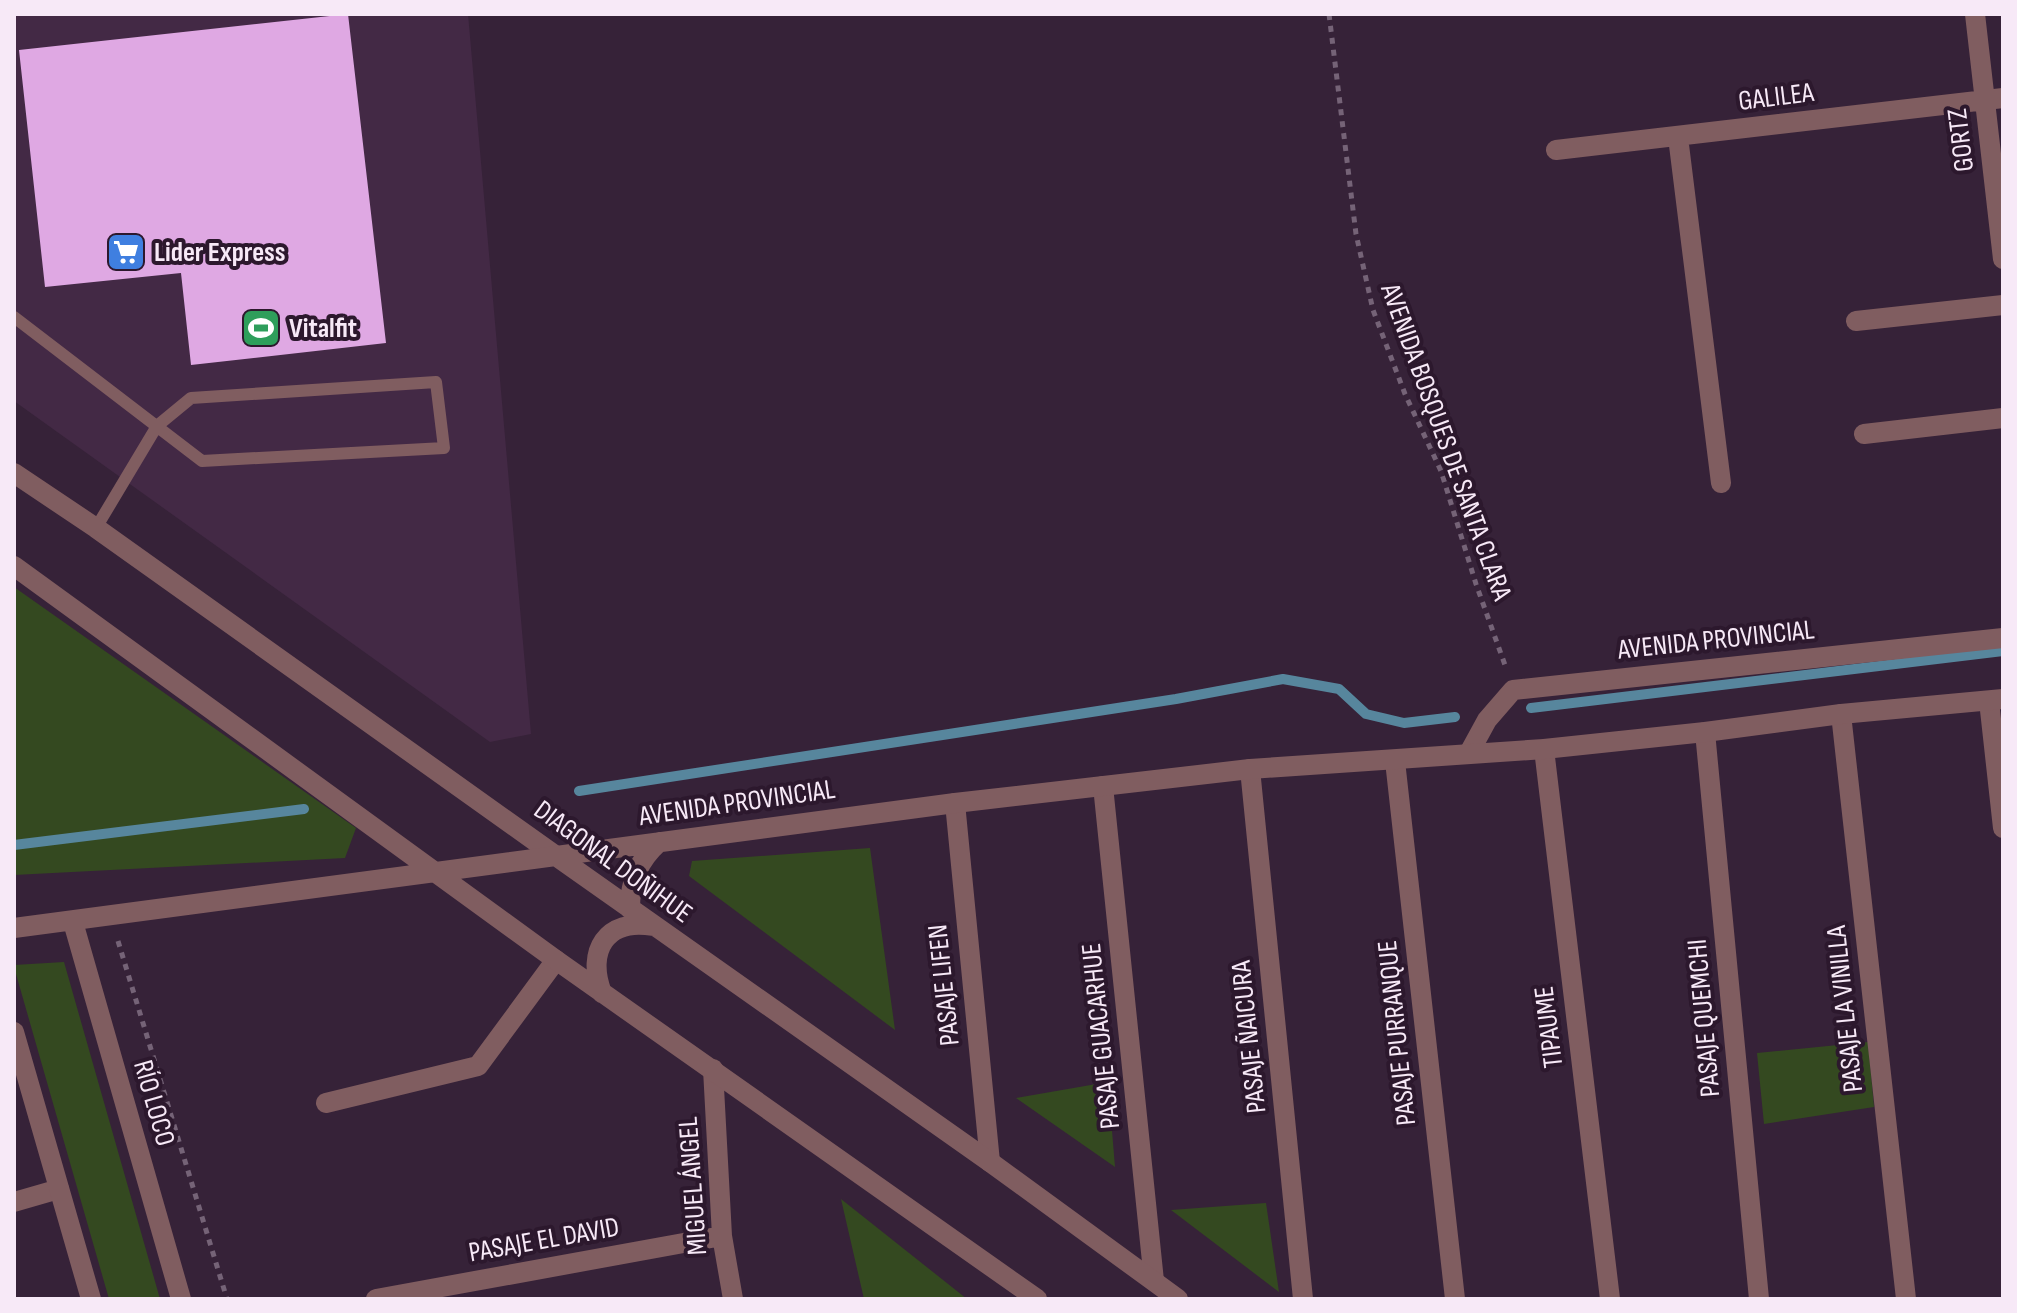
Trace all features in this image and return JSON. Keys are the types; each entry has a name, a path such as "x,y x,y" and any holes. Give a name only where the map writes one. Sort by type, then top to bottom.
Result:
{"street":[{"name":"GORTZ","path":"1975,14 1994,99 2003,259"},
{"name":"GALILEA","path":"1556,150 1994,99"},
{"path":"1678,137 1721,483"},
{"path":"1856,321 2003,305"},
{"path":"1864,434 2003,418"},
{"name":"DIAGONAL DOÑIHUE","path":"14,473 990,1162 1178,1299"},
{"path":"14,566 602,993 1037,1299"},
{"name":"AVENIDA PROVINCIAL","path":"1513,690 2003,638"},
{"path":"1469,753 1487,720 1513,690"},
{"name":"AVENIDA PROVINCIAL","path":"14,928 955,803 1250,769 1544,749 1841,714 1996,700"},
{"path":"1996,700 2003,828"},
{"name":"PASAJE LA VINILLA","path":"1841,714 1906,1299"},
{"name":"PASAJE QUEMCHI","path":"1705,732 1759,1299"},
{"name":"TIPAUME","path":"1544,749 1610,1299"},
{"name":"PASAJE PURRANQUE","path":"1395,761 1455,1299"},
{"name":"PASAJE ÑAICURA","path":"1250,769 1303,1299"},
{"name":"PASAJE GUACARHUE","path":"1103,786 1154,1281"},
{"name":"PASAJE LIFEN","path":"955,803 990,1162"},
{"path":"630,909 632,879 648,852 659,842"},
{"name":"RÍO LOCO","path":"73,922 181,1299"},
{"path":"602,993 595,969 602,943 612,932 625,925 639,923 653,926"},
{"path":"326,1103 478,1066 556,960"},
{"path":"14,1032 91,1299"},
{"name":"MIGUEL ÁNGEL","path":"713,1069 722,1236 733,1299"},
{"path":"14,1202 59,1189"},
{"name":"PASAJE EL DAVID","path":"376,1299 722,1236"}],"lane":[{"path":"14,317 157,426 202,461 444,448 436,382 191,398 157,426 96,528"}],"path":[{"name":"AVENIDA BOSQUES DE SANTA CLARA","path":"1329,14 1356,234 1373,310 1405,394 1441,471 1513,690"},
{"path":"110,917 227,1299"}],"shaded area":[{"path":"14,14 468,14 531,734 490,742 14,401"}],"green space":[{"path":"14,587 356,828 345,858 14,875"},
{"path":"870,848 895,1030 689,876 692,861"},
{"path":"64,962 160,1299 109,1299 14,967"},
{"path":"1868,1042 1874,1107 1764,1124 1757,1053"},
{"path":"1108,1082 1115,1167 1016,1098"},
{"path":"841,1199 967,1299 864,1299"},
{"path":"1266,1203 1279,1292 1171,1210"}],"building":[{"path":"348,14 386,343 191,365 181,273 45,287 19,50"}],"waterway":[{"path":"1531,708 2003,651"},
{"path":"579,791 1176,699 1283,679 1339,689 1366,714 1404,723 1455,717"},
{"path":"14,845 304,809"}],"place":[{"name":"Lider Express","path":"126,252"},
{"name":"Vitalfit","path":"261,328"}]}
